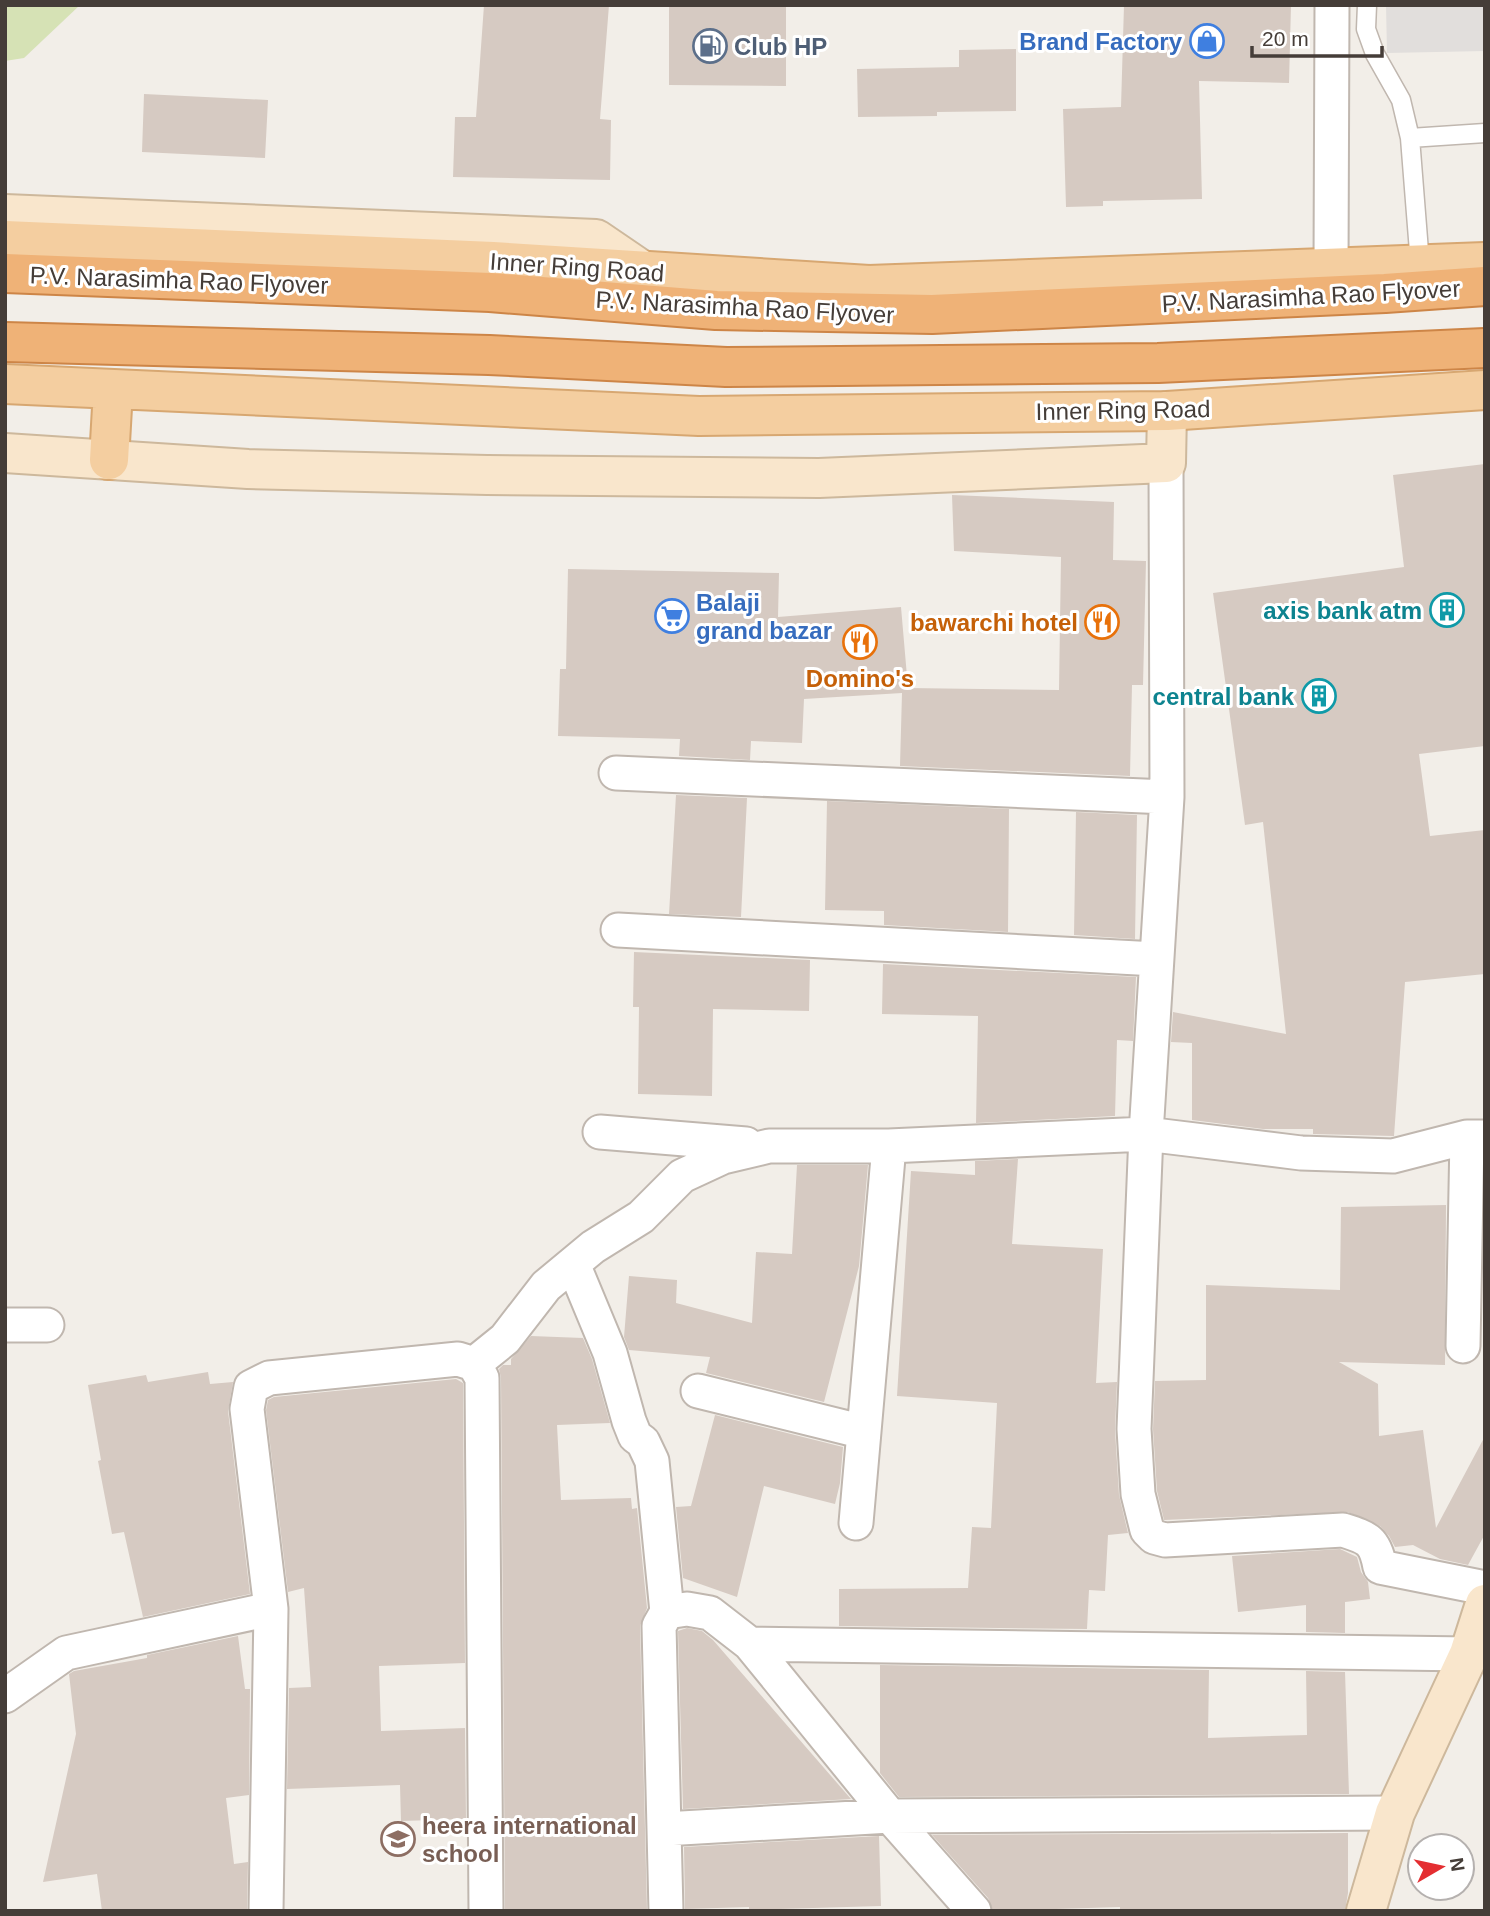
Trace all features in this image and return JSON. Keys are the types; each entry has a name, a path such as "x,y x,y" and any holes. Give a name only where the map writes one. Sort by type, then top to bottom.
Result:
{"highway":[{"name":"P.V. Narasimha Rao Flyover","path":"5,273 490,292 716,310 933,314 1485,286"},
{"path":"5,342 489,355 726,367 1144,363 1398,354 1485,348"}],"main road":[{"name":"Inner Ring Road","path":"5,240 494,261 869,285 1485,262"},
{"name":"Inner Ring Road","path":"5,384 699,416 1167,411 1485,390"},
{"path":"109,460 113,390"}],"street":[{"path":"1331,268 1332,5"},
{"path":"5,214 596,239 643,271"},
{"path":"1167,411 1167,797 1146,1134 1134,1429 1138,1494 1147,1530 1154,1537 1165,1540 1343,1530 1367,1538 1377,1550 1380,1567 1485,1588"},
{"path":"5,453 248,469 473,475 819,478 1166,463"},
{"path":"616,773 1167,797"},
{"path":"618,930 1156,959"},
{"path":"600,1132 769,1146 889,1146 1146,1134 1301,1153 1393,1156 1476,1137 1463,1346"},
{"path":"474,1364 505,1339 546,1286 593,1247 641,1217 682,1176 723,1157 769,1146"},
{"path":"856,1523 889,1146"},
{"path":"573,1264 610,1353 635,1436 643,1442 652,1461 667,1612 659,1626 666,1911"},
{"path":"5,1325 47,1325"},
{"path":"266,1911 271,1609 247,1409 251,1387 269,1378 458,1359 474,1364 482,1378 486,1911"},
{"path":"698,1391 864,1432"},
{"path":"1366,1911 1395,1813 1469,1654 1485,1604"},
{"path":"5,1696 66,1653 271,1609"},
{"path":"667,1612 687,1609 710,1613 750,1644 890,1816 974,1911"},
{"path":"750,1644 1469,1654"},
{"path":"664,1829 890,1816 1395,1813"}],"lane":[{"path":"1367,5 1366,29 1401,100 1410,138 1420,264"},
{"path":"1410,138 1485,133"}],"green space":[{"path":"5,5 80,5 24,58 5,61"}],"shaded area":[{"path":"1386,5 1485,5 1485,51 1387,53"}],"building":[{"path":"484,5 609,5 600,119 611,120 610,180 453,177 455,117 476,117"},
{"path":"669,5 786,5 786,86 669,85"},
{"path":"1124,5 1291,5 1289,83 1199,81 1202,199 1103,201 1103,206 1066,207 1063,109 1121,107"},
{"path":"1016,49 1016,111 858,117 857,69 959,67 959,50"},
{"path":"144,94 268,100 265,158 142,152"},
{"path":"1485,464 1485,746 1419,754 1430,836 1485,830 1485,974 1405,982 1394,1136 1313,1134 1313,1129 1263,1129 1192,1120 1192,1043 1171,1042 1173,1012 1286,1034 1263,822 1245,825 1213,593 1404,567 1393,475"},
{"path":"952,495 1114,502 1113,560 1146,561 1143,685 1132,685 1130,776 900,766 902,693 804,699 802,743 751,741 750,760 679,756 680,739 558,736 560,669 566,669 568,569 779,573 778,617 901,607 908,688 1059,690 1061,557 954,551"},
{"path":"676,795 747,798 741,917 669,914"},
{"path":"827,801 1009,809 1008,932 884,925 884,911 825,910"},
{"path":"1076,812 1137,815 1135,939 1074,935"},
{"path":"634,952 810,960 809,1011 713,1009 712,1096 638,1094 639,1007 633,1007"},
{"path":"883,964 1136,977 1133,1041 1117,1040 1115,1116 976,1123 978,1016 882,1014"},
{"path":"1018,1159 1012,1244 1103,1249 1096,1383 1117,1382 1115,1430 1119,1495 1128,1533 1108,1535 1105,1591 1089,1590 1087,1629 839,1626 839,1589 968,1588 972,1527 991,1528 997,1403 897,1396 911,1171 975,1175 975,1161"},
{"path":"797,1165 868,1165 859,1266 824,1402 706,1373 710,1357 629,1350 624,1337 629,1276 677,1280 676,1303 752,1323 756,1252 792,1254"},
{"path":"1446,1205 1445,1365 1339,1362 1378,1384 1379,1436 1423,1430 1436,1528 1485,1436 1485,1534 1468,1565 1440,1559 1413,1545 1395,1547 1380,1526 1348,1512 1164,1520 1157,1491 1153,1429 1155,1381 1206,1380 1206,1285 1340,1290 1341,1207"},
{"path":"531,1336 583,1338 592,1359 610,1423 557,1425 561,1500 631,1498 632,1509 637,1508 647,1608 640,1626 647,1910 505,1911 499,1369 503,1365 511,1365 511,1359"},
{"path":"208,1372 210,1384 233,1382 228,1411 250,1594 143,1617 124,1532 112,1534 98,1461 101,1460 88,1385 146,1375 148,1382"},
{"path":"456,1379 463,1383 465,1663 379,1666 381,1731 465,1728 466,1819 401,1821 400,1785 287,1789 289,1688 311,1687 304,1588 288,1592 266,1410 268,1400 274,1397"},
{"path":"715,1415 843,1447 835,1504 764,1486 737,1597 683,1578 676,1507 691,1506"},
{"path":"1340,1549 1357,1557 1361,1572 1368,1582 1370,1599 1345,1602 1345,1633 1306,1632 1306,1605 1238,1612 1232,1556"},
{"path":"687,1628 702,1631 713,1640 851,1799 683,1809 678,1631"},
{"path":"238,1636 245,1689 250,1689 249,1795 226,1798 234,1864 248,1862 247,1911 102,1911 97,1874 43,1882 76,1734 69,1674"},
{"path":"880,1665 1209,1670 1208,1738 1307,1735 1306,1671 1345,1672 1349,1794 899,1797 880,1773"},
{"path":"1348,1833 1348,1893 1345,1911 1120,1910 1120,1907 993,1911 988,1898 932,1835"},
{"path":"879,1836 881,1906 685,1909 684,1847"}],"place":[{"name":"Brand Factory","path":"1207,41"},
{"name":"Club HP","path":"710,46"},
{"name":"axis bank atm","path":"1447,610"},
{"name":"Balaji grand bazar","path":"672,616"},
{"name":"bawarchi hotel","path":"1102,622"},
{"name":"Domino's","path":"860,642"},
{"name":"central bank","path":"1319,696"},
{"name":"heera international school","path":"398,1839"}]}
